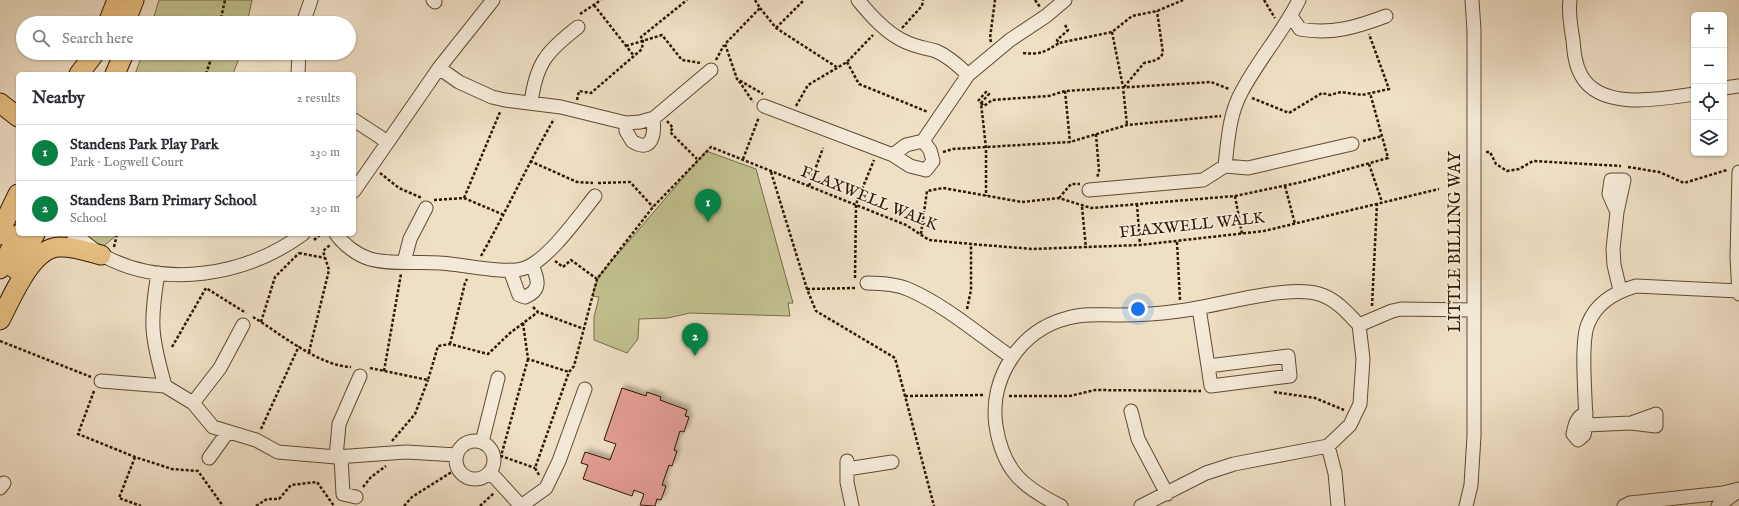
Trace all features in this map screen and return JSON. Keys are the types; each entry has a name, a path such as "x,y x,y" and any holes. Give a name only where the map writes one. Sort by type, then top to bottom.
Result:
{"highway":[{"path":"111,16 117,0"},
{"path":"128,16 134,0"},
{"path":"138,16 144,0"},
{"path":"81,72 90,60"},
{"path":"88,72 93,60"},
{"path":"105,72 109,60"},
{"path":"116,72 122,60"},
{"path":"121,72 124,60"},
{"path":"0,103 16,107"},
{"path":"0,103 16,115"},
{"path":"0,235 16,198"},
{"path":"0,249 16,219"},
{"path":"0,269 18,236"},
{"path":"0,297 34,236"},
{"path":"78,236 102,255"},
{"path":"0,320 27,272 38,256 48,249 60,246 102,255"}],"street":[{"path":"305,16 311,0"},
{"path":"356,188 439,68 493,0"},
{"path":"858,0 882,26 895,36 906,42 942,54 968,75"},
{"path":"893,155 906,145 922,141 968,75 995,52 1065,0"},
{"path":"1225,166 1229,125 1241,94 1291,16 1299,0"},
{"name":"LITTLE BILLING WAY","path":"1466,506 1471,485 1474,436 1472,310 1474,30 1472,0"},
{"path":"1568,2 1576,66 1590,88 1608,96 1632,100 1657,100 1691,94"},
{"path":"1291,16 1300,29 1317,33 1337,31 1366,24 1386,16"},
{"path":"531,103 533,84 540,64 558,43 578,27"},
{"path":"298,72 299,60"},
{"path":"439,68 479,93 505,100 561,107 626,123 640,122 657,116 709,67"},
{"path":"1727,88 1739,86"},
{"path":"763,109 893,155 910,166 926,170 933,161 922,141"},
{"path":"626,123 629,137 632,141 636,144 646,144 653,138 657,116"},
{"path":"356,121 387,143"},
{"path":"1088,185 1203,180 1225,166 1248,168 1352,144"},
{"path":"1631,423 1586,419 1585,345 1587,324 1603,302 1620,290 1636,286 1739,292 1739,189 1736,170"},
{"path":"337,236 347,246 369,258 510,270 524,268 532,265 545,255 595,196"},
{"path":"404,262 410,239 426,208"},
{"path":"1617,212 1613,249 1614,265 1620,290"},
{"path":"75,236 102,255 127,266 158,273 196,274 230,269 306,239"},
{"path":"510,270 519,295 525,297 533,294 537,286 537,276 532,265"},
{"path":"158,273 154,296 153,328 156,352 165,386"},
{"path":"867,283 887,284 909,289 940,307 1010,357"},
{"path":"1060,506 1038,495 1015,475 999,446 995,420 996,395 1010,357 1037,332 1067,318 1084,315 1150,315 1258,297 1302,292 1319,294 1335,301 1359,325 1363,359 1360,404 1356,415 1342,433 1328,446 1234,464 1206,473 1168,494 1141,506"},
{"path":"1199,308 1211,386 1290,376 1288,356 1208,366"},
{"path":"1359,325 1392,311 1401,309 1472,310"},
{"path":"193,403 220,368 243,325"},
{"path":"356,498 343,494 339,457 339,424 360,370"},
{"path":"482,442 498,378"},
{"path":"101,381 165,386 193,403 213,427 256,440 278,452 339,457 406,452 457,455"},
{"path":"490,472 521,506 546,488 559,461 585,389"},
{"path":"1131,411 1138,439 1168,494"},
{"path":"209,458 227,432"},
{"path":"474,441 482,442 490,447 494,455 494,464 490,472 484,477 477,479 469,478 458,468 457,455 461,448 467,443 474,441"},
{"path":"1328,446 1335,473 1338,506"},
{"path":"852,506 847,482 847,465 892,462"},
{"name":"LITTLE BILLING WAY","path":"1471,485 1476,506"},
{"path":"1624,506 1630,503 1685,501 1739,490"},
{"path":"1718,506 1739,490"}],"path":[{"path":"222,16 226,0"},
{"path":"578,27 577,17 601,0"},
{"path":"574,110 579,91 591,94 642,49 643,39 641,37 687,0"},
{"path":"755,0 776,28 838,68"},
{"path":"776,28 804,0"},
{"path":"895,36 922,6 923,0"},
{"path":"995,0 990,38 995,52"},
{"path":"1023,53 1035,55 1044,52 1059,43 1112,32 1132,16 1157,10 1183,0"},
{"path":"1264,0 1281,30"},
{"path":"594,5 634,56"},
{"path":"626,46 643,39 662,35 682,60 709,67 725,44 760,8"},
{"path":"1123,87 1144,62 1155,61 1161,58 1163,53 1157,10"},
{"path":"981,104 984,106 992,100 1050,96 1065,91 1211,82 1289,113 1322,93 1330,95 1341,92 1362,95 1389,89 1366,24"},
{"path":"1059,43 1057,40 1068,30 1065,25"},
{"path":"791,107 797,105 808,85 847,62 882,26"},
{"path":"1112,32 1123,87 1127,125"},
{"path":"725,44 737,79 763,109"},
{"path":"207,72 211,60"},
{"path":"847,62 859,84 940,117"},
{"path":"737,79 768,97 743,159"},
{"path":"1065,91 1070,142"},
{"path":"978,101 986,92 989,94 981,104 986,148 986,196"},
{"path":"464,198 505,100"},
{"path":"450,344 465,282 476,266 504,215 530,161 561,107"},
{"path":"931,155 953,149 1070,142 1127,125 1233,114"},
{"path":"657,116 673,128 670,132 698,159"},
{"path":"1059,198 1071,184 1088,185 1098,177 1099,171 1096,134"},
{"path":"1352,144 1382,136"},
{"name":"FLAXWELL WALK","path":"536,468 569,372 574,366 597,279 653,207 711,146 771,172 856,204 906,226 929,240 1034,249 1140,245 1242,234 1295,224 1439,189"},
{"path":"809,186 823,148"},
{"path":"855,289 856,204 877,150"},
{"path":"1474,152 1490,152 1496,164 1507,171 1519,169 1533,160 1614,165 1659,172 1684,183 1736,170"},
{"path":"530,161 577,182 630,182 653,207"},
{"path":"1369,164 1382,202"},
{"path":"371,167 399,188 429,201 464,198 504,215"},
{"path":"771,172 807,289 816,311 895,358 934,506"},
{"path":"1285,186 1295,224"},
{"path":"921,234 927,191"},
{"path":"1235,196 1242,234"},
{"path":"1372,320 1377,203"},
{"path":"1137,204 1140,245"},
{"path":"1082,207 1086,248"},
{"path":"309,352 329,270 323,251 337,236"},
{"path":"1177,242 1180,311"},
{"path":"965,325 971,290 971,244"},
{"path":"261,322 275,277 304,248"},
{"path":"299,253 325,258"},
{"path":"545,255 563,267 570,260 597,279"},
{"path":"384,371 404,262"},
{"path":"807,289 855,289 867,283"},
{"path":"172,347 206,288 309,352 339,366 360,370 384,371 406,377 428,380"},
{"path":"525,297 538,312 584,329"},
{"path":"381,454 415,414 428,380 438,346 450,344 488,354 523,323 538,312"},
{"path":"523,323 528,359 501,456 536,468 546,488"},
{"path":"0,341 101,381 93,394 78,434 135,457 172,469 198,470 223,506"},
{"path":"256,440 299,346"},
{"path":"528,359 569,372"},
{"path":"905,396 1070,396 1095,390 1209,391"},
{"path":"1272,391 1315,398 1356,415"},
{"path":"356,498 371,477 406,452"},
{"path":"135,457 119,498 141,506"},
{"path":"404,506 412,497 458,468"},
{"path":"256,506 267,499 279,498 291,484 317,482 334,506"},
{"path":"480,506 503,485"}],"shaded area":[{"path":"159,0 252,0 249,16 154,16"},
{"path":"140,60 238,60 234,72 136,72"},
{"path":"706,151 756,169 793,303 788,303 790,316 690,313 668,318 639,319 638,339 627,353 594,340 594,317 599,297 592,296 599,276"},
{"path":"86,236 116,236 99,250"}],"building":[{"path":"622,388 646,396 647,392 661,397 660,400 687,410 685,416 689,417 684,432 680,431 674,450 677,451 672,466 669,465 662,485 666,486 661,500 657,499 655,506 640,505 644,494 634,490 632,496 583,479 588,465 581,463 585,452 610,460 616,444 604,440"}],"place":[{"name":"Standens Park Play Park","path":"708,222"},
{"name":"Standens Barn Primary School","path":"695,356"}]}
